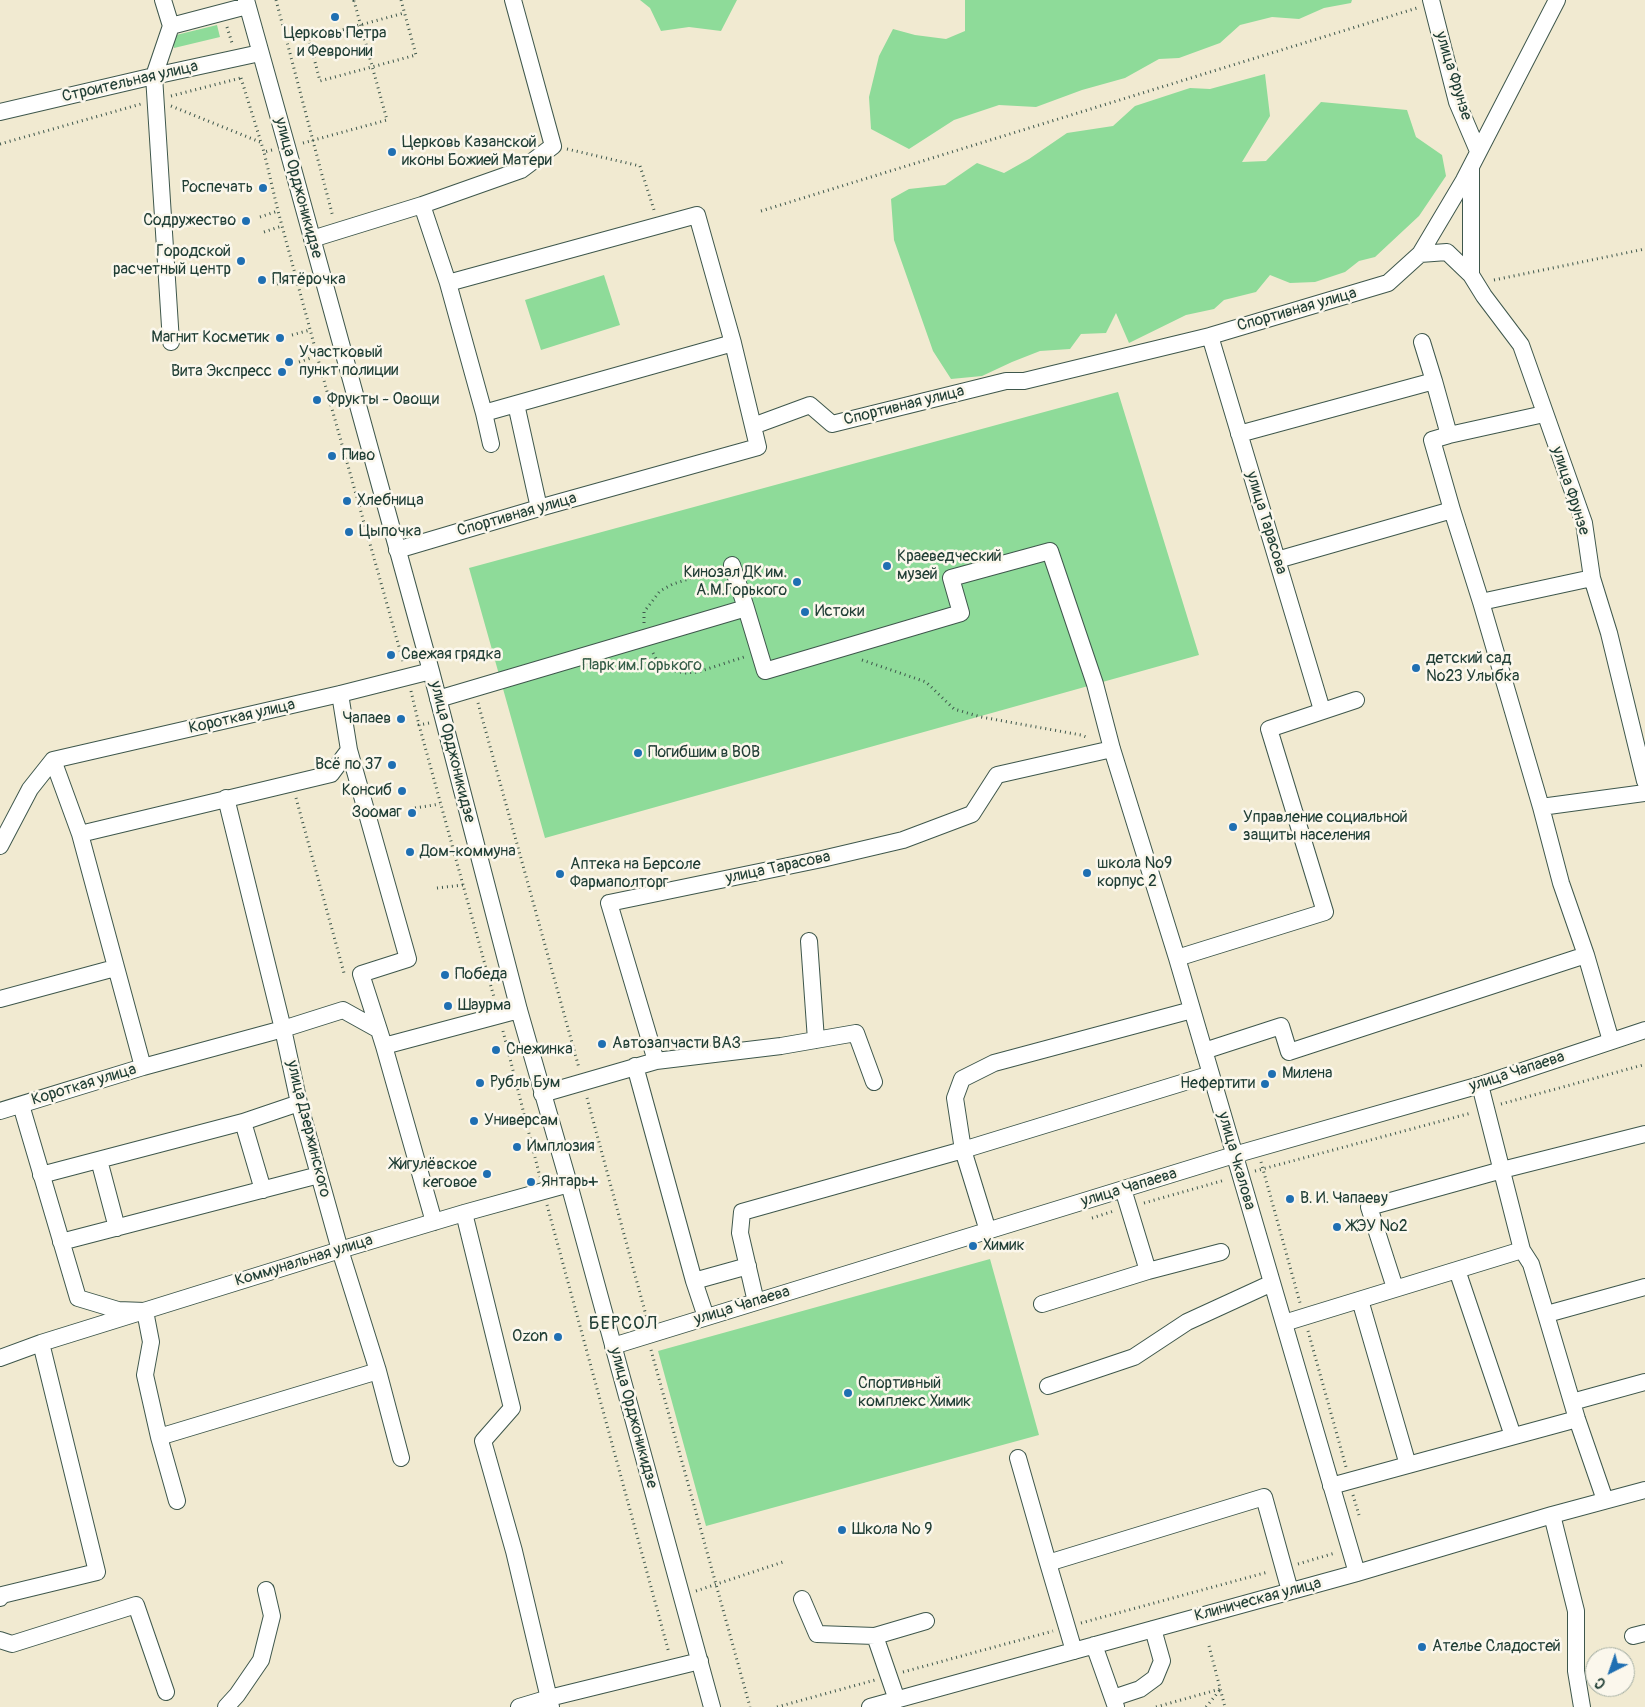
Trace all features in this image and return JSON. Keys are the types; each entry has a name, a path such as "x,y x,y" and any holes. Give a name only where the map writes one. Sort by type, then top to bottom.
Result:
{"street":[{"path":"163,0 171,26 154,76 171,342"},
{"path":"312,239 422,205 521,170 553,146 513,0"},
{"path":"1420,254 1475,158 1557,0"},
{"name":"улица Фрунзе","path":"1431,2 1457,102 1475,158"},
{"path":"171,26 224,12 246,3"},
{"name":"улица Орджоникидзе","path":"246,3 288,147 431,671 519,1010 614,1346 712,1707"},
{"name":"Строительная улица","path":"0,112 260,53"},
{"path":"1474,279 1475,158"},
{"path":"422,205 448,283 491,444"},
{"path":"448,283 697,214 733,343 753,426"},
{"name":"улица Фрунзе","path":"1420,254 1447,252 1474,279 1521,345 1584,523 1592,578 1609,633 1645,781"},
{"name":"Спортивная улица","path":"397,550 758,446 753,426 810,405 832,424 1006,381 1024,381 1210,336 1388,283 1420,254"},
{"name":"улица Тарасова","path":"1210,336 1322,710"},
{"path":"1422,342 1449,435"},
{"path":"484,413 733,343"},
{"path":"1240,434 1434,381"},
{"path":"516,404 539,508"},
{"path":"1544,414 1432,440 1562,883 1612,1042"},
{"path":"1277,560 1452,510"},
{"name":"улица Чкалова","path":"857,644 962,613 951,578 1050,551 1095,684 1112,749 1177,958 1357,1573"},
{"path":"732,565 765,671 857,644"},
{"path":"1481,602 1592,578"},
{"path":"438,699 746,608"},
{"name":"Короткая улица","path":"53,760 340,694 431,671"},
{"path":"340,694 348,750 408,959 362,974 434,1222"},
{"path":"1177,958 1325,912 1269,729 1356,700"},
{"name":"улица Тарасова","path":"656,1061 608,903 822,859 903,840 972,814 997,775 1112,749"},
{"path":"80,834 331,774 348,750"},
{"path":"53,760 80,834 143,1067"},
{"path":"0,846 30,789 53,760"},
{"path":"1541,807 1645,793"},
{"name":"улица Дзержинского","path":"226,798 283,1029 299,1103 340,1250 378,1371 401,1458"},
{"path":"809,940 816,1040"},
{"path":"1204,1051 1281,1026 1289,1052 1586,955"},
{"path":"0,999 115,968"},
{"name":"Короткая улица","path":"0,1111 143,1067 283,1029 343,1010 379,1030"},
{"path":"384,1046 519,1010"},
{"path":"988,1231 963,1150 955,1098 962,1079 994,1063 1192,1010"},
{"name":"улица Чапаева","path":"614,1346 1234,1155 1480,1085 1645,1030"},
{"path":"542,1094 656,1061 781,1046 856,1033 874,1082"},
{"path":"635,1066 694,1281 706,1317"},
{"path":"756,1302 740,1233 742,1212 963,1150 1211,1074"},
{"path":"1480,1085 1522,1250 1531,1264 1577,1419 1605,1500"},
{"path":"42,1175 243,1122 299,1103"},
{"path":"21,1105 78,1298 118,1310 145,1310 151,1342 145,1375 159,1436 178,1501"},
{"path":"243,1122 263,1190"},
{"path":"1395,1288 1369,1207 1502,1170 1645,1134"},
{"path":"99,1160 117,1228"},
{"path":"61,1242 319,1175"},
{"name":"Коммунальная улица","path":"0,1358 41,1343 340,1250 569,1184"},
{"path":"1123,1189 1148,1271"},
{"path":"464,1213 512,1408 483,1441 514,1551 550,1702"},
{"path":"1284,1323 1522,1250"},
{"path":"1042,1304 1148,1271 1221,1252"},
{"path":"694,1281 748,1266"},
{"path":"1457,1270 1514,1436"},
{"path":"1048,1386 1134,1357 1187,1322 1272,1283"},
{"path":"1546,1314 1645,1287"},
{"path":"1360,1300 1408,1466"},
{"path":"0,1598 2,1595 97,1572 41,1343"},
{"path":"159,1436 378,1371"},
{"path":"1572,1402 1645,1382"},
{"path":"1331,1486 1577,1419"},
{"path":"1018,1458 1074,1651"},
{"name":"Клиническая улица","path":"870,1707 1357,1573 1552,1515 1645,1490"},
{"path":"1048,1563 1264,1497 1290,1591"},
{"path":"1552,1515 1576,1611 1576,1671 1582,1707"},
{"path":"226,1707 238,1695 261,1660 272,1616 266,1590"},
{"path":"802,1599 817,1634 876,1636 926,1621"},
{"path":"0,1640 12,1644 136,1605 166,1692"},
{"path":"1094,1645 1115,1702 1140,1689 1155,1678 1162,1661 1153,1629"},
{"path":"876,1636 897,1700"},
{"path":"519,1707 550,1702 700,1662"}],"path":[{"path":"264,152 387,120 354,1 358,0"},
{"path":"401,0 416,55 320,81 309,39 404,13"},
{"path":"761,211 1431,2"},
{"path":"224,12 264,152 317,356 408,677 440,804 499,1015 543,1191 673,1668"},
{"path":"0,144 242,78"},
{"path":"156,100 261,142"},
{"path":"553,146 640,166 659,225"},
{"path":"260,217 278,211"},
{"path":"264,232 282,226"},
{"path":"1474,279 1645,250"},
{"path":"277,284 296,278"},
{"path":"292,335 310,330"},
{"path":"299,362 317,356"},
{"path":"857,644 859,659 926,682 954,709 980,717 1088,738"},
{"path":"469,706 477,701 583,1082 651,1334 650,1346 750,1707"},
{"path":"419,725 443,720"},
{"path":"291,783 346,980"},
{"path":"415,808 440,804"},
{"path":"438,888 463,885"},
{"path":"1091,1218 1240,1175 1643,1065"},
{"path":"656,1604 783,1562"},
{"path":"1210,1646 1225,1707"},
{"path":"1156,1707 1220,1689"},
{"path":"1206,1707 1220,1689"}],"green space":[{"path":"640,0 737,0 721,31 689,27 661,31 650,8"},
{"path":"965,0 1352,0 1351,3 1324,8 1299,19 1272,17 1240,25 1220,43 1179,58 1159,59 1125,78 1082,90 1036,107 999,105 954,120 909,149 871,129 869,97 879,56 893,29 915,35 946,39 965,31"},
{"path":"217,25 220,37 174,48 172,36"},
{"path":"1265,74 1270,116 1242,162 1266,161 1321,102 1407,110 1416,137 1442,155 1446,176 1419,216 1375,257 1359,261 1345,272 1315,282 1290,283 1270,275 1256,292 1224,300 1214,309 1186,315 1129,343 1116,313 1106,333 1081,334 1070,349 1040,351 982,376 951,379 933,351 894,240 891,199 909,189 945,185 977,163 1004,173 1029,159 1067,133 1113,126 1135,106 1190,88 1210,89"},
{"path":"604,275 620,325 541,350 525,300"},
{"name":"Парк им.Горького","path":"1118,392 1199,655 545,838 469,568"},
{"name":"Спортивный комплекс Химик","path":"990,1259 1039,1435 706,1526 658,1351"}],"place":[{"name":"Церковь Петра и Февронии","path":"335,17"},
{"name":"Церковь Казанской иконы Божией Матери","path":"392,152"},
{"name":"Роспечать","path":"263,188"},
{"name":"Содружество","path":"246,221"},
{"name":"Городской расчетный центр","path":"241,261"},
{"name":"Пятёрочка","path":"262,280"},
{"name":"Магнит Косметик","path":"280,338"},
{"name":"Участковый пункт полиции","path":"289,362"},
{"name":"Вита Экспресс","path":"282,372"},
{"name":"Фрукты - Овощи","path":"317,400"},
{"name":"Пиво","path":"332,456"},
{"name":"Хлебница","path":"347,501"},
{"name":"Цыпочка","path":"349,532"},
{"name":"Краеведческий музей","path":"887,566"},
{"name":"Кинозал ДК им. А.М.Горького","path":"797,582"},
{"name":"Истоки","path":"805,612"},
{"name":"Свежая грядка","path":"391,655"},
{"name":"детский сад №23 Улыбка","path":"1416,668"},
{"name":"Чапаев","path":"401,719"},
{"name":"Погибшим в ВОВ","path":"638,753"},
{"name":"Всё по 37","path":"392,765"},
{"name":"Консиб","path":"402,791"},
{"name":"Зоомаг","path":"412,813"},
{"name":"Управление социальной защиты населения","path":"1233,827"},
{"name":"Дом-коммуна","path":"410,852"},
{"name":"школа №9 корпус 2","path":"1087,873"},
{"name":"Аптека на Берсоле Фармаполторг","path":"560,874"},
{"name":"Победа","path":"445,975"},
{"name":"Шаурма","path":"448,1006"},
{"name":"Автозапчасти ВАЗ","path":"602,1044"},
{"name":"Снежинка","path":"496,1050"},
{"name":"Милена","path":"1272,1074"},
{"name":"Рубль Бум","path":"480,1083"},
{"name":"Нефертити","path":"1265,1084"},
{"name":"Универсам","path":"474,1121"},
{"name":"Имплозия","path":"517,1147"},
{"name":"Жигулёвское кеговое","path":"487,1174"},
{"name":"Янтарь+","path":"531,1182"},
{"name":"В. И. Чапаеву","path":"1290,1199"},
{"name":"ЖЭУ №2","path":"1337,1227"},
{"name":"Химик","path":"973,1246"},
{"name":"Ozon","path":"558,1337"},
{"name":"Спортивный комплекс Химик","path":"848,1393"},
{"name":"Школа № 9","path":"842,1530"},
{"name":"Ателье Сладостей","path":"1422,1647"}],"district":[{"name":"БЕРСОЛ","path":"623,1324"}]}
